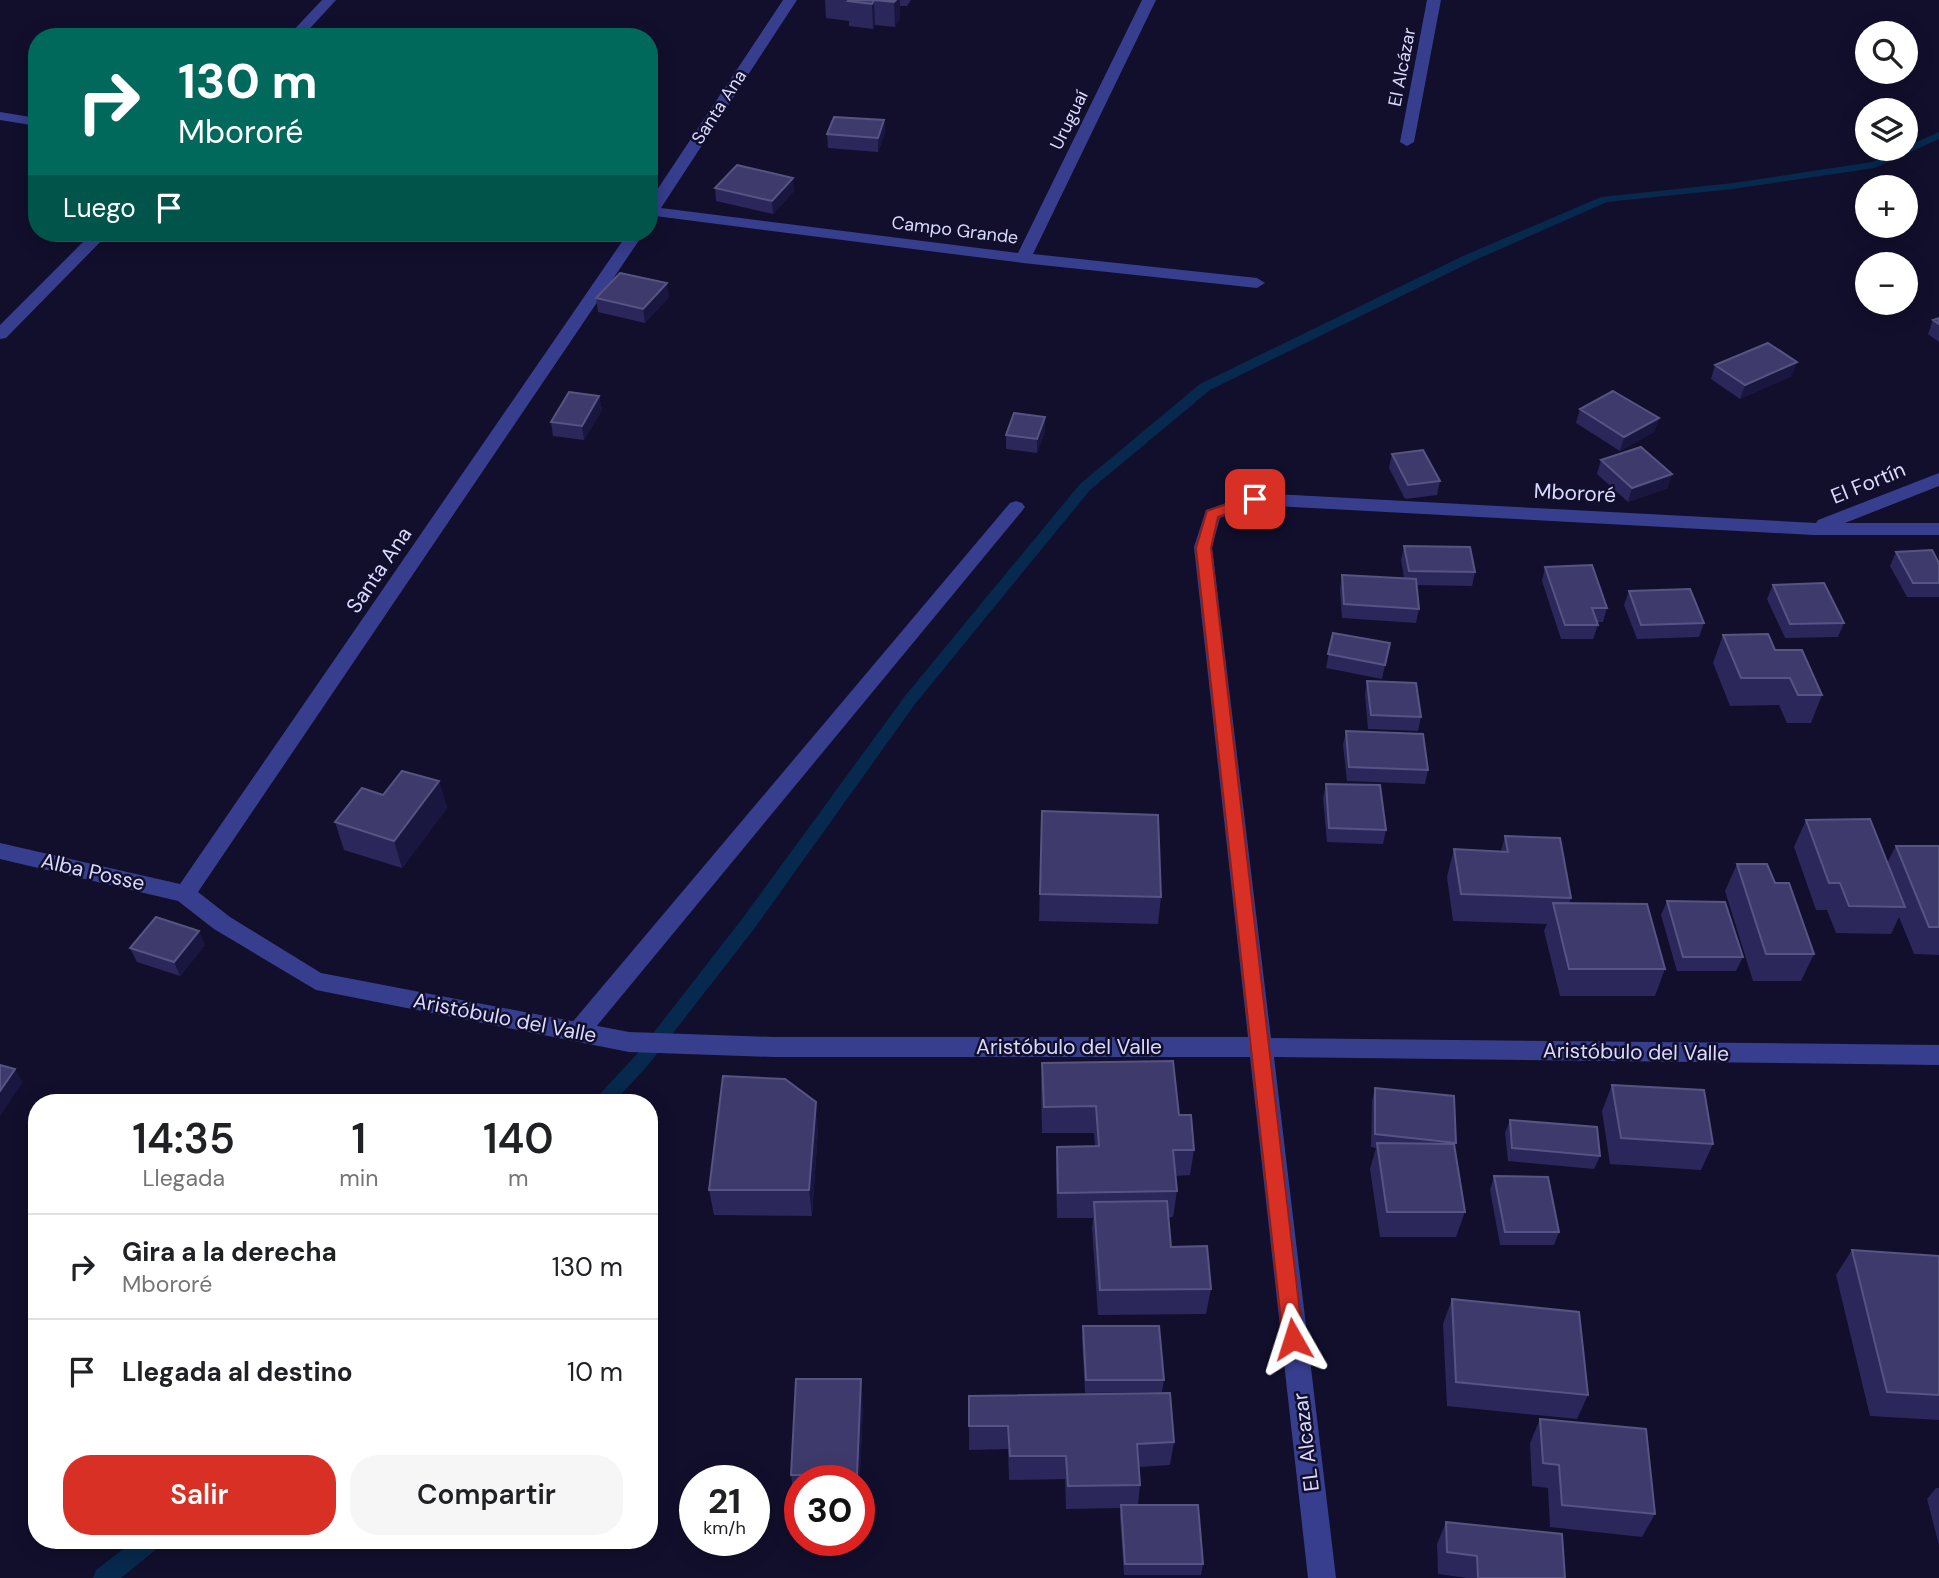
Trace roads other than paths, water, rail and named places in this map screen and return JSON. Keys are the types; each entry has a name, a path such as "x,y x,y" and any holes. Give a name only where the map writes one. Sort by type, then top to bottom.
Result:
{"street":[{"path":"303,28 330,0"},
{"name":"Santa Ana","path":"658,200 790,0"},
{"name":"Uruguaí","path":"1023,258 1149,0"},
{"name":"El Alcázar","path":"1407,142 1434,0"},
{"path":"0,116 28,121"},
{"name":"Campo Grande","path":"658,213 1023,258 1257,283"},
{"path":"0,334 92,242"},
{"name":"Santa Ana","path":"185,894 630,242"},
{"name":"El Fortín","path":"1813,529 1939,479"},
{"name":"Mbororé","path":"1212,514 1255,499 1813,529 1939,529"},
{"path":"578,1032 1016,507"},
{"name":"EL Alcazar","path":"1212,514 1203,548 1322,1578"},
{"name":"Alba Posse","path":"0,851 185,894"},
{"name":"Aristóbulo del Valle","path":"185,894 222,923 316,981 629,1042 773,1047 1259,1047 1939,1055"}],"waterway":[{"path":"610,1094 643,1059 748,924 910,700 1085,487 1205,387 1467,259 1605,199 1733,186 1875,165 1939,135"},
{"path":"104,1578 141,1549"}]}
